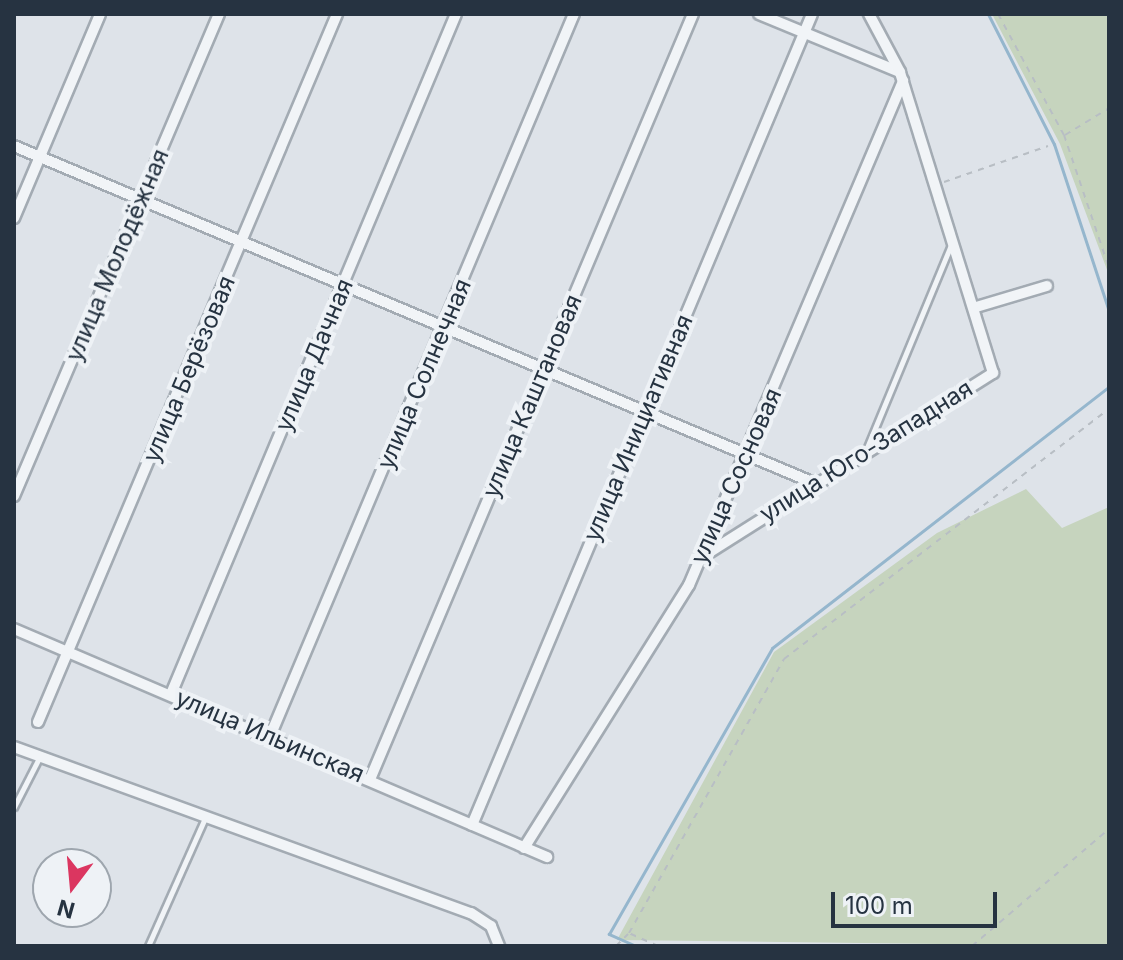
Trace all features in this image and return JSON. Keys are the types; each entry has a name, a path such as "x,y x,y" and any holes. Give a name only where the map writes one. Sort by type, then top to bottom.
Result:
{"street":[{"path":"14,218 100,14"},
{"name":"улица Молодёжная","path":"14,496 219,14"},
{"name":"улица Берёзовая","path":"38,722 243,243 337,14"},
{"name":"улица Дачная","path":"171,694 456,14"},
{"name":"улица Солнечная","path":"271,734 574,14"},
{"name":"улица Каштановая","path":"371,777 693,14"},
{"path":"759,14 902,76"},
{"name":"улица Инициативная","path":"472,825 812,14"},
{"path":"869,14 902,76"},
{"name":"улица Юго-Западная","path":"698,563 814,483 993,373 939,184 902,76"},
{"name":"улица Сосновая","path":"524,848 698,563 748,453 902,76"},
{"path":"14,146 814,483"},
{"path":"976,307 1047,286"},
{"name":"улица Ильинская","path":"14,629 271,734 547,857"},
{"path":"14,747 471,913 491,926 499,946"}],"lane":[{"path":"866,451 954,238"},
{"path":"14,807 39,757"},
{"path":"148,946 206,815"}],"path":[{"path":"998,14 1064,135 1109,268"},
{"path":"1064,135 1109,108"},
{"path":"939,184 1048,146"},
{"path":"616,946 629,933 784,659 1109,409"},
{"path":"972,946 1109,829"},
{"path":"629,933 658,946"}],"green space":[{"path":"992,14 1109,14 1109,275 1060,144"},
{"path":"1026,489 1062,528 1109,507 1109,946 617,940 774,652 937,533"}],"waterway":[{"path":"988,14 1054,144 1109,311"},
{"path":"636,946 609,934 772,648 1109,387"}]}
